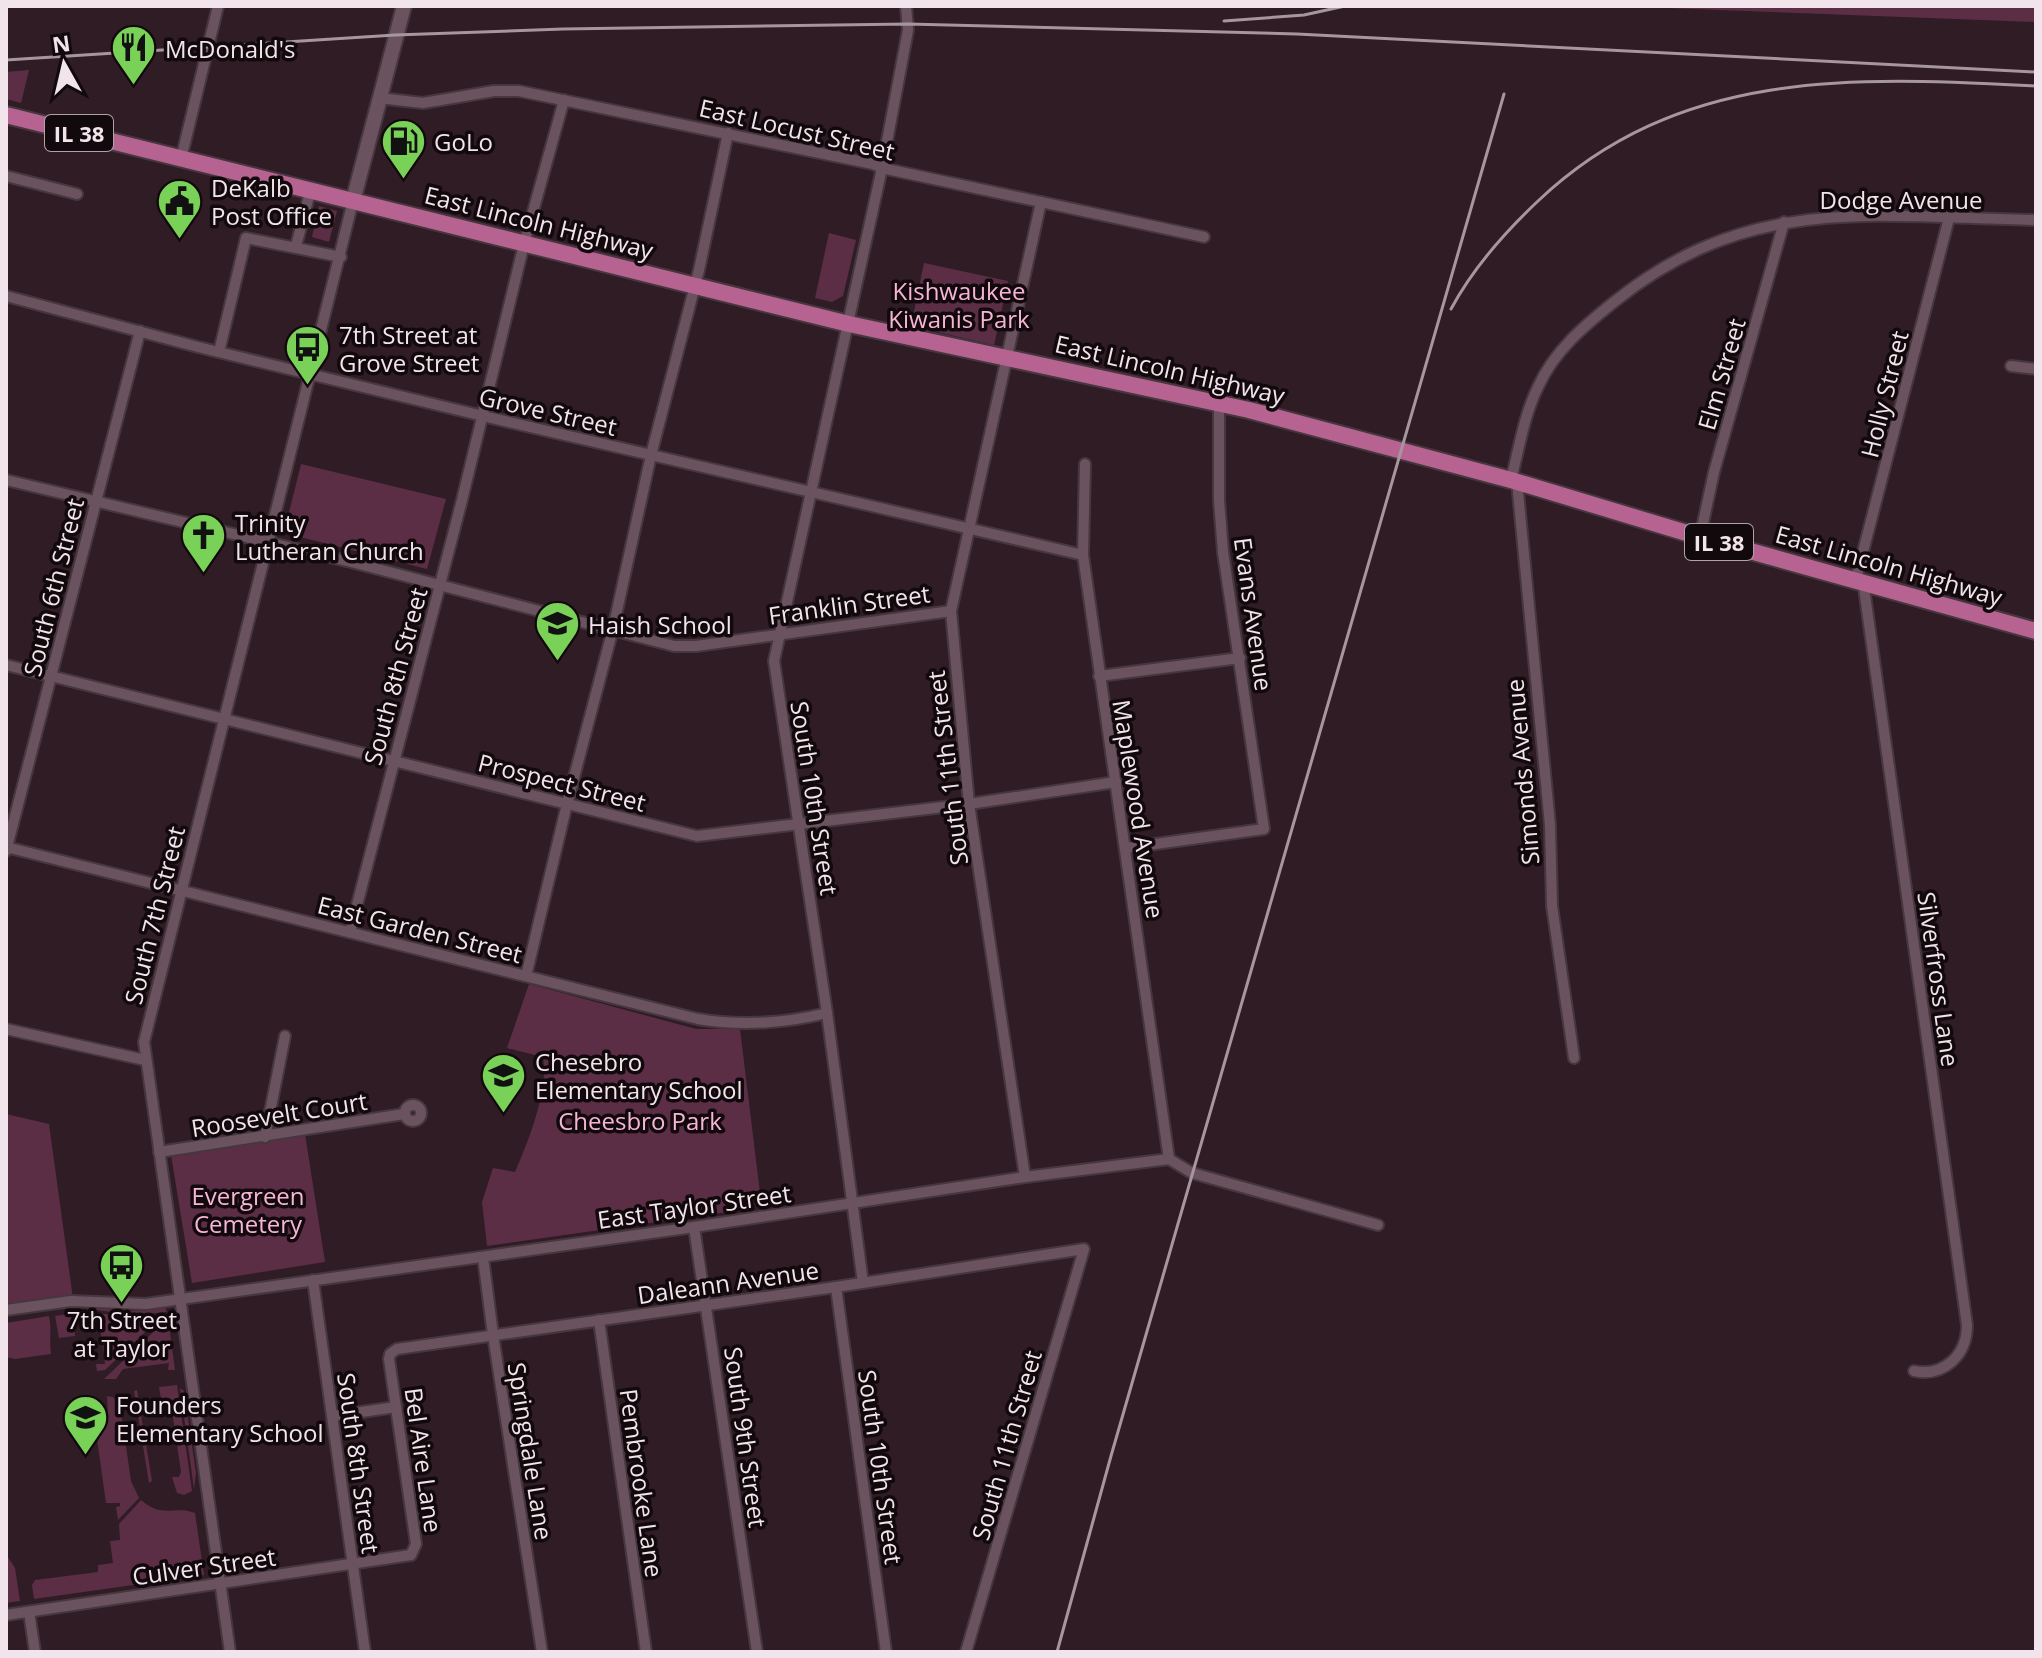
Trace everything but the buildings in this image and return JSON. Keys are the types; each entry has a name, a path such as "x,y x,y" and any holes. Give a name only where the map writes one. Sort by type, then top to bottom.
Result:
{"main road":[{"name":"East Lincoln Highway","path":"7,120 181,159 849,324 1007,357 1089,378 1219,403 1514,481 1700,537 2036,631"}],"street":[{"path":"181,159 218,6"},
{"path":"353,201 404,6"},
{"name":"South 10th Street","path":"863,1283 827,1013 774,661 882,168 908,30 906,6"},
{"name":"East Locust Street","path":"379,98 423,103 510,90 728,133 1204,237"},
{"name":"South 8th Street","path":"350,932 483,416 524,244 564,100"},
{"path":"526,976 613,629 728,133"},
{"path":"6,176 77,194"},
{"path":"296,246 310,192"},
{"name":"South 7th Street","path":"230,1652 145,1060 147,1026 353,201"},
{"name":"South 11th Street","path":"1025,1177 969,804 951,611 1041,202"},
{"name":"Dodge Avenue","path":"1514,481 1538,385 1554,359 1574,337 1633,286 1680,257 1749,230 1784,222 1839,216 2036,220"},
{"name":"Holly Street","path":"1860,580 1949,218"},
{"name":"Elm Street","path":"1700,537 1714,472 1784,222"},
{"path":"219,352 246,238 341,257"},
{"name":"Grove Street","path":"6,296 483,416 1083,555"},
{"name":"South 6th Street","path":"6,849 140,331"},
{"path":"2011,366 2036,369"},
{"name":"Evans Avenue","path":"1126,848 1264,829 1223,552 1219,500 1219,403"},
{"name":"Maplewood Avenue","path":"1085,464 1083,555 1169,1159"},
{"name":"Franklin Street","path":"6,480 268,542 684,647 951,611"},
{"name":"Simonds Avenue","path":"1514,481 1550,825 1552,906 1574,1058"},
{"name":"Silverfross Lane","path":"1860,580 1967,1325 1967,1334 1956,1359 1939,1371 1914,1371"},
{"path":"1099,676 1240,658"},
{"name":"Prospect Street","path":"6,665 697,836 969,804 1116,782"},
{"name":"East Garden Street","path":"6,849 678,1015 728,1024 827,1013"},
{"path":"6,1029 145,1060"},
{"path":"265,1137 285,1036"},
{"name":"Roosevelt Court","path":"159,1152 404,1114"},
{"path":"1169,1159 1192,1173 1378,1225"},
{"name":"East Taylor Street","path":"6,1310 71,1301 146,1304 1169,1159"},
{"name":"South 9th Street","path":"694,1227 757,1652"},
{"name":"South 11th Street","path":"966,1652 1084,1249"},
{"name":"Daleann Avenue","path":"390,1364 390,1354 401,1347 707,1306 1084,1249"},
{"name":"Springdale Lane","path":"483,1257 542,1652"},
{"name":"South 8th Street","path":"313,1280 365,1652"},
{"name":"South 10th Street","path":"836,1287 886,1652"},
{"name":"Pembrooke Lane","path":"599,1320 646,1652"},
{"name":"Bel Aire Lane","path":"390,1364 416,1544 414,1553 407,1557"},
{"path":"333,1416 396,1407"},
{"name":"Culver Street","path":"6,1615 407,1557"},
{"path":"29,1612 35,1652"}],"green space":[{"path":"1628,6 2036,6 2036,22 1641,7"},
{"path":"29,70 21,103 6,99 6,72"},
{"path":"319,206 337,211 329,242 312,237"},
{"path":"829,233 856,240 843,296 832,302 815,298"},
{"name":"Kishwaukee Kiwanis Park","path":"924,263 1008,281 994,345 911,326"},
{"path":"301,464 446,499 427,569 284,533"},
{"name":"Cheesbro Park","path":"529,984 696,1029 740,1029 761,1201 748,1209 487,1246 482,1202 493,1168 515,1172 536,1116 543,1085 543,1057 507,1048"},
{"path":"6,1114 49,1124 74,1306 6,1315"},
{"name":"Evergreen Cemetery","path":"305,1134 325,1262 192,1283 171,1155"},
{"path":"93,1306 132,1311 165,1308 167,1312 134,1315 89,1309"},
{"path":"89,1312 131,1317 163,1315 105,1370 97,1371 96,1364 105,1364 99,1321"},
{"path":"73,1313 75,1336 59,1338 55,1316"},
{"path":"49,1316 51,1354 15,1359 6,1357 6,1323"},
{"path":"168,1318 175,1370 168,1370 169,1363 123,1369 116,1379 104,1379"},
{"path":"177,1385 192,1491 184,1495 177,1493 172,1477 179,1477 181,1472 171,1404 161,1399 159,1387"},
{"path":"180,1388 184,1391 196,1473 194,1489"},
{"path":"137,1390 152,1481 149,1483 134,1391"},
{"path":"104,1396 113,1397 120,1405 131,1481 139,1498 118,1520 116,1507 120,1503 106,1503 94,1418 108,1416 107,1397"},
{"path":"141,1500 155,1509 195,1513 204,1575 34,1599 32,1585 35,1580 98,1572 98,1565 113,1563 110,1541 120,1540 119,1524"},
{"path":"6,1554 15,1568 20,1601 6,1603"}],"railway":[{"path":"1224,21 1304,15 1345,6"},
{"path":"6,60 395,35 908,24 1297,34 2036,72"},
{"path":"1451,309 1490,252 1538,201 1593,157 1650,125 1710,103 1772,90 1836,83 1902,81 2036,86"},
{"path":"1057,1652 1504,94"}],"place":[{"name":"McDonald's","path":"134,87"},
{"name":"GoLo","path":"403,180"},
{"name":"DeKalb Post Office","path":"180,240"},
{"name":"7th Street at Grove Street","path":"308,387"},
{"name":"Trinity Lutheran Church","path":"204,575"},
{"name":"Haish School","path":"557,663"},
{"name":"Chesebro Elementary School","path":"504,1114"},
{"name":"7th Street at Taylor","path":"122,1304"},
{"name":"Founders Elementary School","path":"85,1457"}]}
